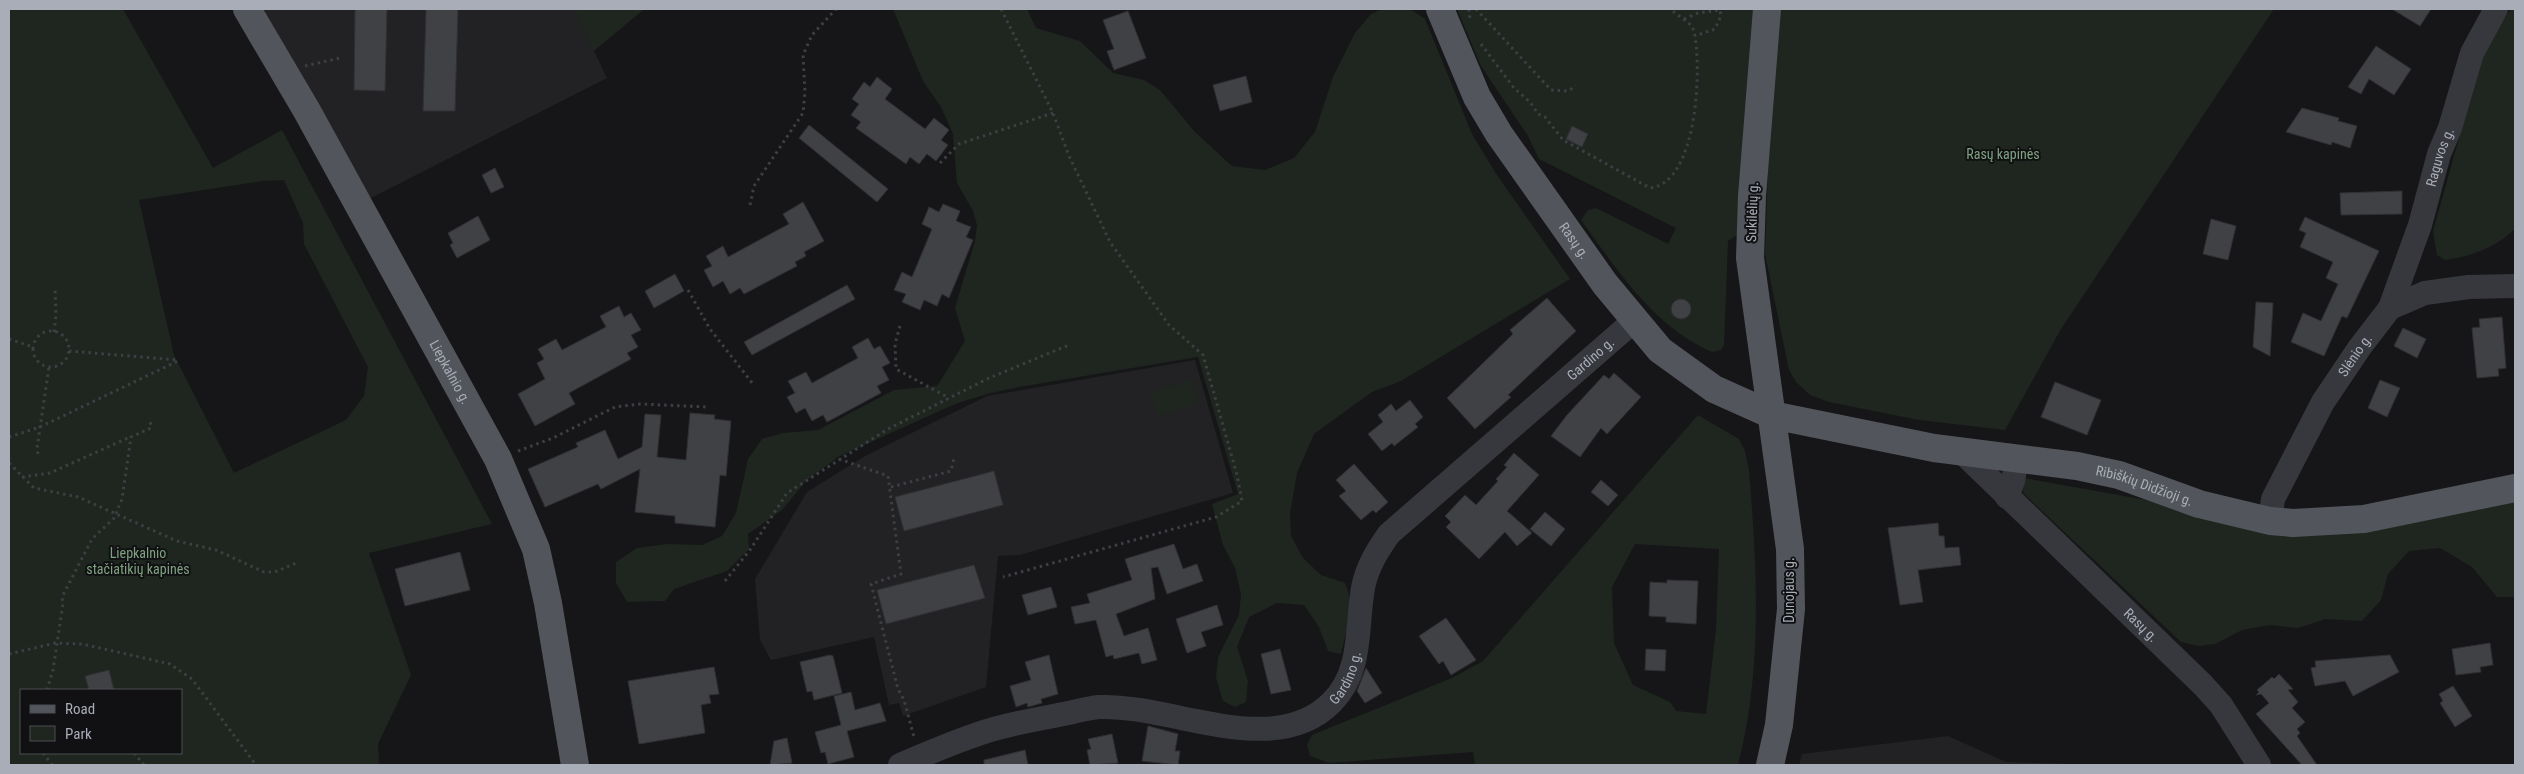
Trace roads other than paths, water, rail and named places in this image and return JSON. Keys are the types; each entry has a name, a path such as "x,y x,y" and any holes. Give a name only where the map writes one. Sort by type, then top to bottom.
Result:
{"main road":[{"name":"Liepkalnio g.","path":"248,9 307,111 498,459 536,549 548,603 575,765"},
{"name":"Rasų g.","path":"1440,9 1466,73 1499,134 1567,233 1635,320 1660,350 1714,389 1772,415"},
{"name":"Sukilėlių g.","path":"1768,9 1752,196 1750,249 1753,288 1772,415"},
{"name":"Ribiškių Didžioji g.","path":"1772,415 1883,439 1962,452 2077,466 2119,475 2199,504 2270,521 2293,523 2364,519 2515,488"},
{"name":"Dunojaus g.","path":"1770,765 1779,726 1791,609 1790,548 1772,415"}],"street":[{"name":"Raguvos g.","path":"2390,308 2420,225 2439,154 2450,128 2472,53 2496,9"},
{"path":"2390,308 2425,294 2469,287 2515,286"},
{"name":"Slėnio g.","path":"2270,521 2273,499 2323,402 2360,347 2390,308"},
{"name":"Gardino g.","path":"909,761 986,731 1097,707 1132,708 1248,729 1282,728 1311,720 1333,702 1349,678 1359,643 1363,588 1373,556 1389,534 1635,320"},
{"name":"Rasų g.","path":"1962,452 2203,685 2221,705 2259,765"},
{"path":"2007,497 2014,481 2017,458"}],"park label":[{"name":"Rasų kapinės","path":"2003,154"},
{"name":"Liepkalnio stačiatikių kapinės","path":"138,562"}]}
